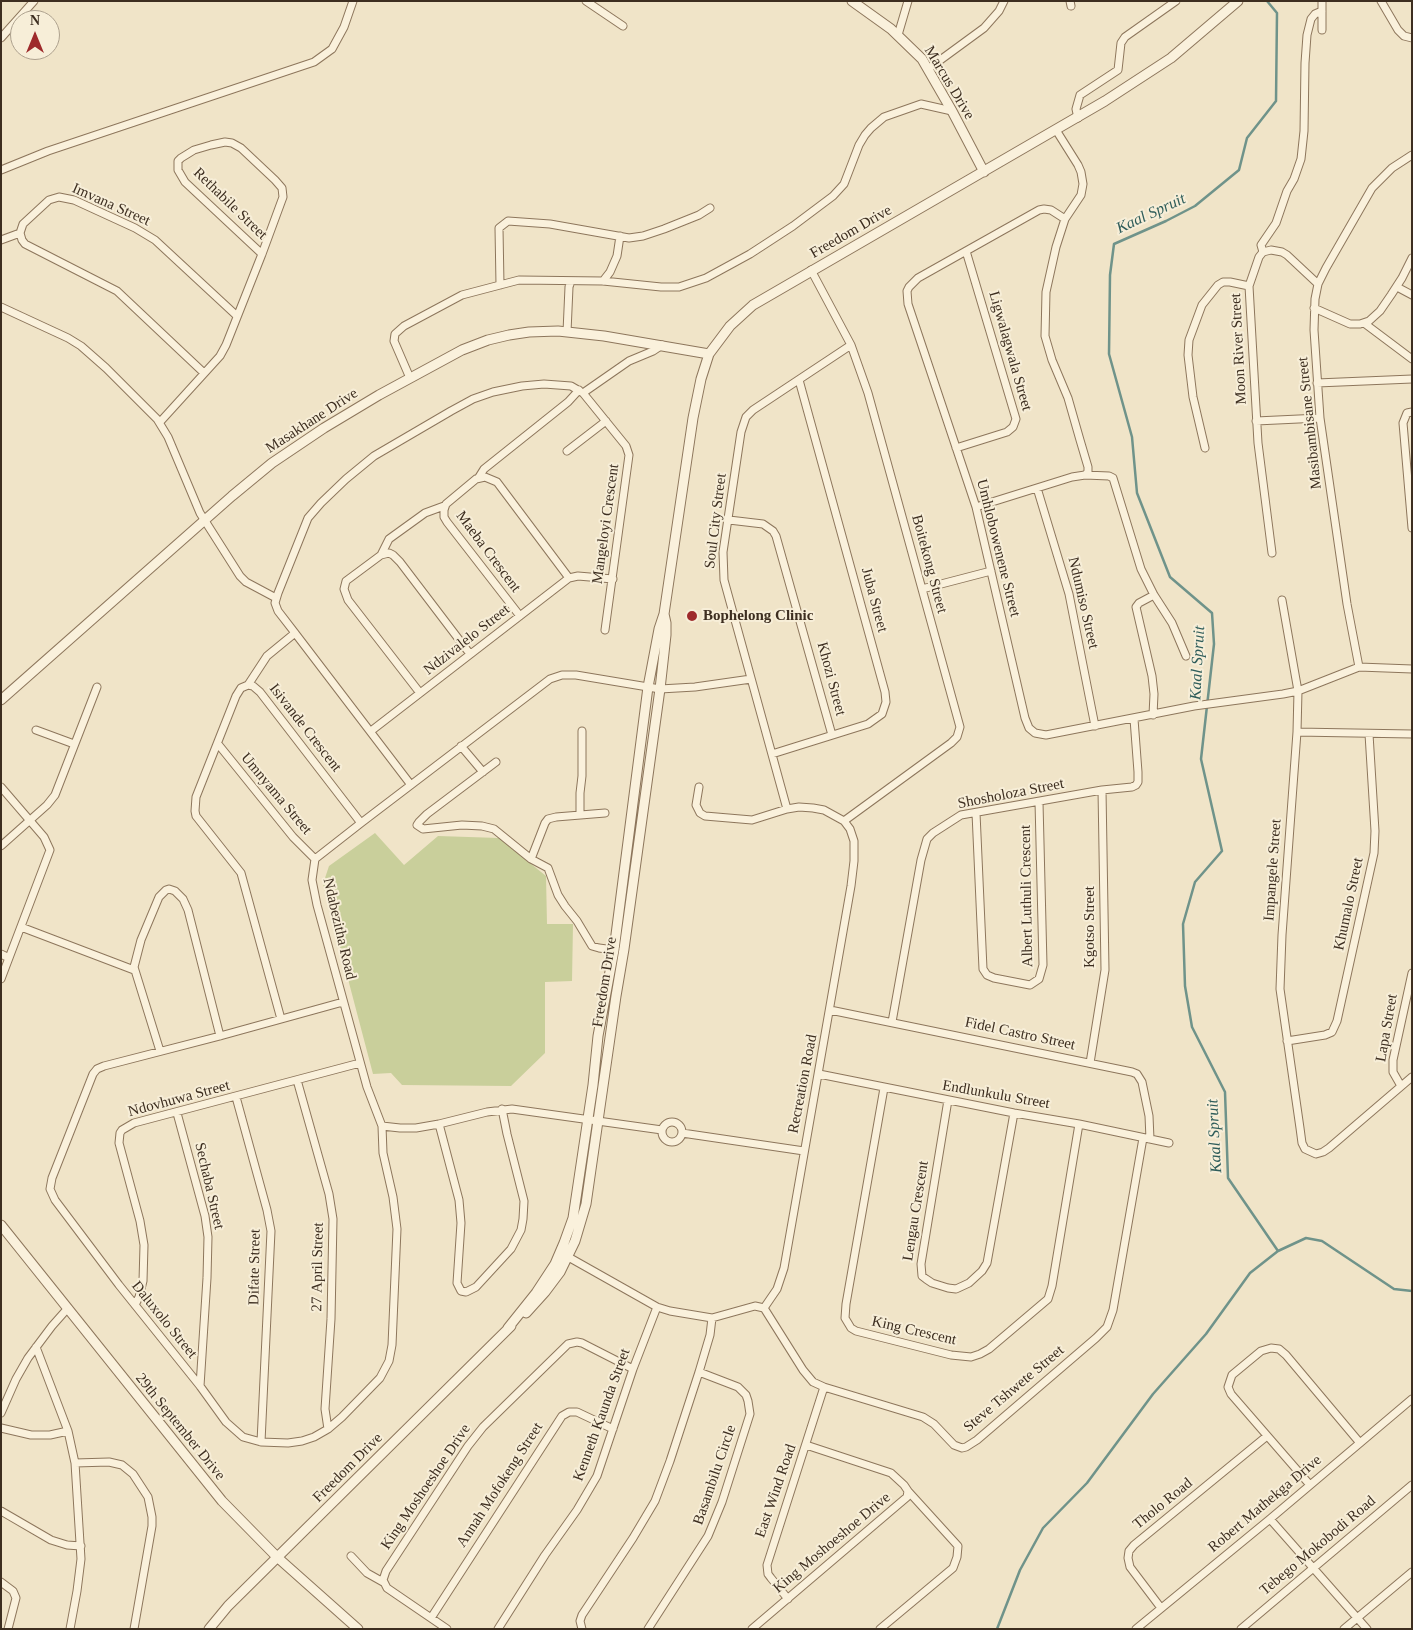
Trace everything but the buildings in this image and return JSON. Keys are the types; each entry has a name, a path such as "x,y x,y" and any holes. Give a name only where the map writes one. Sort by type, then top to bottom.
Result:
{"street":[{"path":"1,38 34,1"},
{"path":"1,170 48,151 314,62 332,49 344,27 353,1"},
{"path":"586,1 622,26"},
{"name":"Marcus Drive","path":"852,1 864,5 918,55 952,111 984,172"},
{"path":"898,35 908,1"},
{"path":"928,69 984,28 999,11 1004,1"},
{"path":"1078,118 1076,109 1080,95 1118,70 1122,43 1125,37 1176,1"},
{"path":"1322,1 1322,30"},
{"path":"1381,1 1398,30 1404,36 1412,38"},
{"name":"Freedom Drive","path":"209,1629 228,1606 277,1557 508,1328 521,1318 560,1272 574,1212 598,1036 614,950 648,687 659,628 664,614 693,418 701,379 709,354 730,326 753,305 1078,118 1170,58 1237,2"},
{"name":"Moon River Street","path":"1320,418 1256,421 1249,286 1257,260 1263,252 1261,245 1276,223 1301,159 1304,131 1307,35 1311,19 1315,14 1322,11"},
{"path":"410,378 394,341 396,332 420,316 462,295 519,280 603,281 680,287 706,278 750,254 793,226 833,196 844,184 859,145 865,135 870,128 884,117 921,104 952,111"},
{"path":"1056,130 1078,165 1082,178 1081,195 1065,219 1056,247 1047,286 1045,336 1052,360 1068,398 1088,467 1088,472 1085,475"},
{"name":"Rethabile Street","path":"160,422 223,351 262,254 283,197 280,185 241,148 232,143 224,142 211,145 194,150 180,158 178,160 178,170 185,182 262,254"},
{"name":"Masibambisane Street","path":"1359,667 1347,604 1320,418 1314,308 1318,284 1372,188 1392,168 1412,154"},
{"name":"Imvana Street","path":"20,233 23,224 50,200 59,197 74,200 135,228 155,240 237,316"},
{"path":"500,285 499,228 508,221 550,224 630,238 643,236 699,215 710,208"},
{"name":"Umhlobowenene Street","path":"1065,219 1051,210 1041,209 918,278 907,291 908,304 976,507 1026,722 1029,728 1035,733 1046,735 1194,706 1298,691 1359,667"},
{"path":"1,240 20,233 22,240 29,247 117,291 204,372"},
{"path":"603,281 610,272 617,256 620,236"},
{"path":"1263,252 1271,250 1282,252 1318,284"},
{"name":"Ligwalagwala Street","path":"956,448 1007,432 1013,427 1016,419 966,251"},
{"path":"1314,308 1350,324 1364,323 1374,318 1380,311 1411,263"},
{"name":"Boitekong Street","path":"811,270 851,345 868,393 959,722 959,732 956,739 844,820"},
{"path":"567,332 569,287 572,281"},
{"path":"1205,448 1194,402 1188,355 1189,340 1202,305 1218,285 1223,282 1230,282 1249,286"},
{"path":"1397,287 1412,295"},
{"path":"1,307 68,338 80,346 106,368 160,422 204,520 244,580 276,598"},
{"path":"1364,323 1412,358"},
{"name":"Masakhane Drive","path":"1,700 204,520 285,453 324,428 462,350 488,340 529,332 567,332 662,345 709,354"},
{"name":"Maeba Crescent","path":"520,616 446,522 443,514 444,506 479,478 484,469 581,391 629,361 662,345"},
{"name":"Soul City Street","path":"788,809 723,574 723,552 741,432 746,416 851,345"},
{"path":"1317,383 1412,379"},
{"name":"Juba Street","path":"772,754 868,724 876,719 884,710 886,697 799,380"},
{"path":"411,785 277,608 276,598 308,518 346,479 374,456 408,434 473,399 493,392 544,384 571,386 581,391"},
{"name":"Mangeloyi Crescent","path":"581,391 626,446 630,455 605,630"},
{"path":"1412,412 1406,413 1403,423 1412,528"},
{"path":"567,451 606,421"},
{"path":"1256,421 1272,553"},
{"path":"976,507 1085,475 1108,476 1115,480 1137,559 1154,595 1172,624 1186,656"},
{"path":"479,478 490,478 497,482 569,578 578,576 612,579"},
{"name":"Ndumiso Street","path":"1037,488 1069,594 1095,726"},
{"path":"381,555 389,539 418,517 430,510 444,506"},
{"name":"Khozi Street","path":"729,520 763,524 773,531 776,536 832,736"},
{"path":"420,693 348,600 345,591 346,580 381,555 389,553 396,557 470,654"},
{"path":"922,589 991,571"},
{"name":"Ndzivalelo Street","path":"371,731 569,578"},
{"path":"1153,715 1154,694 1152,676 1136,607 1154,595"},
{"name":"Impangele Street","path":"1282,600 1298,691 1297,732 1280,962 1280,988 1302,1142 1305,1150 1316,1154 1323,1152 1401,1086"},
{"name":"Freedom Drive","path":"564,1254 579,1230 586,1204 660,689 666,635 664,614"},
{"path":"248,685 267,656 295,634"},
{"path":"1359,667 1412,669"},
{"name":"Ndabezitha Road","path":"382,1126 370,1098 312,885 315,859 544,682 556,677 569,674 660,689 695,687 751,679"},
{"name":"Isivande Crescent","path":"281,1019 241,873 196,816 195,811 196,797 238,691 248,685 260,692 361,822"},
{"path":"1,846 53,798 97,688"},
{"name":"Shosholoza Street","path":"892,1022 925,843 934,833 961,815 1136,785 1138,782 1138,772 1134,719"},
{"path":"36,730 74,744"},
{"path":"580,815 582,732"},
{"path":"1297,732 1412,734"},
{"name":"Khumalo Street","path":"1287,1041 1325,1035 1332,1032 1337,1021 1375,845 1369,734"},
{"name":"Umnyama Street","path":"218,744 293,837 315,859"},
{"path":"461,746 483,772"},
{"path":"496,762 428,814 417,825 426,829 462,825 490,828 502,834 531,859 549,870 558,895 575,917 592,946 614,950"},
{"path":"699,786 696,805 700,813 705,816 752,820 799,807 824,810 844,820"},
{"path":"1,787 46,839 50,850 1,979"},
{"name":"Kgotso Street","path":"1090,1063 1105,970 1102,790"},
{"name":"Albert Luthuli Crescent","path":"976,813 983,969 987,975 994,978 1030,985 1039,980 1043,971 1039,802"},
{"path":"531,859 545,822 548,819 605,813"},
{"name":"Recreation Road","path":"764,1308 777,1288 784,1268 830,1010 854,861 853,837 844,820"},
{"path":"160,1051 134,970 141,940 159,897 166,890 172,890 183,899 188,910 220,1036"},
{"path":"21,927 134,970"},
{"path":"1,954 9,958"},
{"name":"Lapa Street","path":"1401,1086 1393,1072 1393,1060 1412,973"},
{"name":"Daluxolo Street","path":"343,1002 104,1066 93,1074 50,1184 51,1194 55,1200 135,1305 200,1386 226,1422 243,1437 261,1442 288,1443 314,1437 328,1429 342,1417 380,1378 387,1366 391,1355 397,1230 393,1197 383,1153 382,1126"},
{"name":"Fidel Castro Street","path":"830,1010 1132,1072 1140,1078 1149,1116 1146,1139"},
{"name":"Ndovhuwa Street","path":"135,1305 139,1298 143,1281 144,1244 140,1221 120,1147 120,1133 134,1123 360,1063"},
{"name":"Endlunkulu Street","path":"819,1074 1169,1142"},
{"path":"1401,1086 1412,1077"},
{"name":"27 April Street","path":"297,1080 329,1194 334,1219 331,1319 325,1409 328,1429"},
{"name":"King Crescent","path":"884,1088 845,1318 850,1328 856,1331 951,1355 971,1357 980,1354 996,1343 1048,1299 1052,1286 1079,1124"},
{"name":"Difate Street","path":"236,1097 271,1231 261,1442"},
{"name":"Lengau Crescent","path":"948,1100 921,1264 922,1276 932,1284 948,1288 956,1289 969,1283 982,1271 989,1258 1014,1113"},
{"path":"382,1126 407,1129 439,1124 502,1109 522,1110 662,1130"},
{"path":"439,1124 459,1200 461,1223 457,1284 461,1291 466,1292 476,1287 511,1248 521,1230 524,1201 502,1109"},
{"name":"Sechaba Street","path":"177,1113 205,1216 208,1237 200,1386"},
{"path":"674,1122 680,1126 682,1133 678,1140 670,1142 664,1138 662,1130 666,1124 674,1122"},
{"path":"682,1133 804,1151"},
{"name":"Steve Tshwete Street","path":"764,1308 803,1370 813,1382 923,1417 934,1424 951,1443 958,1447 966,1447 977,1440 1107,1327 1113,1310 1146,1139"},
{"name":"29th September Drive","path":"1,1225 204,1480 240,1521 277,1557 358,1629"},
{"path":"564,1254 657,1307 712,1318 755,1306 764,1308"},
{"name":"Kenneth Kaunda Street","path":"498,1629 597,1476 633,1369 657,1307"},
{"path":"1,1413 22,1368 52,1326 68,1308"},
{"path":"582,1629 580,1621 582,1615 655,1501 699,1372 710,1336 712,1318"},
{"name":"King Moshoeshoe Drive","path":"383,1582 386,1571 475,1436 564,1346 572,1342 582,1343 633,1369"},
{"path":"36,1347 68,1431 75,1463 81,1546 78,1583 70,1629"},
{"path":"1310,1485 1231,1394 1228,1383 1232,1375 1261,1351 1275,1348 1286,1355 1360,1443"},
{"name":"Basambilu Circle","path":"648,1629 708,1536 722,1502 748,1421 750,1407 742,1391 732,1384 699,1372"},
{"name":"East Wind Road","path":"788,1599 770,1578 767,1565 824,1387"},
{"name":"Robert Mathekga Drive","path":"1136,1629 1412,1399"},
{"name":"Annah Mofokeng Street","path":"431,1618 562,1416 569,1412 577,1412 613,1429"},
{"path":"1,1428 21,1434 42,1436 68,1431"},
{"name":"Tholo Road","path":"1161,1608 1130,1567 1129,1551 1267,1436"},
{"name":"King Moshoeshoe Drive","path":"752,1629 906,1498 908,1490 891,1473 806,1446"},
{"path":"75,1463 109,1462 122,1465 133,1474 148,1497 152,1526 134,1629"},
{"name":"Tebego Mokobodi Road","path":"1241,1629 1412,1485"},
{"path":"880,1629 953,1568 957,1557 958,1546 908,1490"},
{"path":"1,1511 51,1540 67,1545 81,1546"},
{"path":"1270,1519 1366,1629"},
{"path":"351,1556 367,1573 383,1582 387,1588 447,1629"},
{"path":"1344,1629 1412,1572"},
{"path":"1,1582 13,1591 16,1598 8,1629"}],"green space":[{"path":"375,833 404,865 438,836 499,838 546,876 547,924 573,924 572,981 545,982 545,1053 511,1086 402,1085 391,1073 373,1074 323,884 329,866"}],"waterway":[{"name":"Kaal Spruit","path":"1267,1 1277,13 1276,101 1247,138 1239,170 1195,206 1114,244 1110,275 1109,354 1132,437 1137,493 1170,577 1212,613 1214,644 1201,759 1222,851 1195,882 1183,924 1185,986 1192,1027 1225,1092 1228,1178 1278,1251 1306,1238 1322,1241 1394,1289 1412,1291"},
{"path":"997,1629 1020,1570 1043,1528 1087,1483 1153,1394 1206,1334 1250,1273 1278,1251"}],"place":[{"name":"Bophelong Clinic","path":"692,616"}]}
